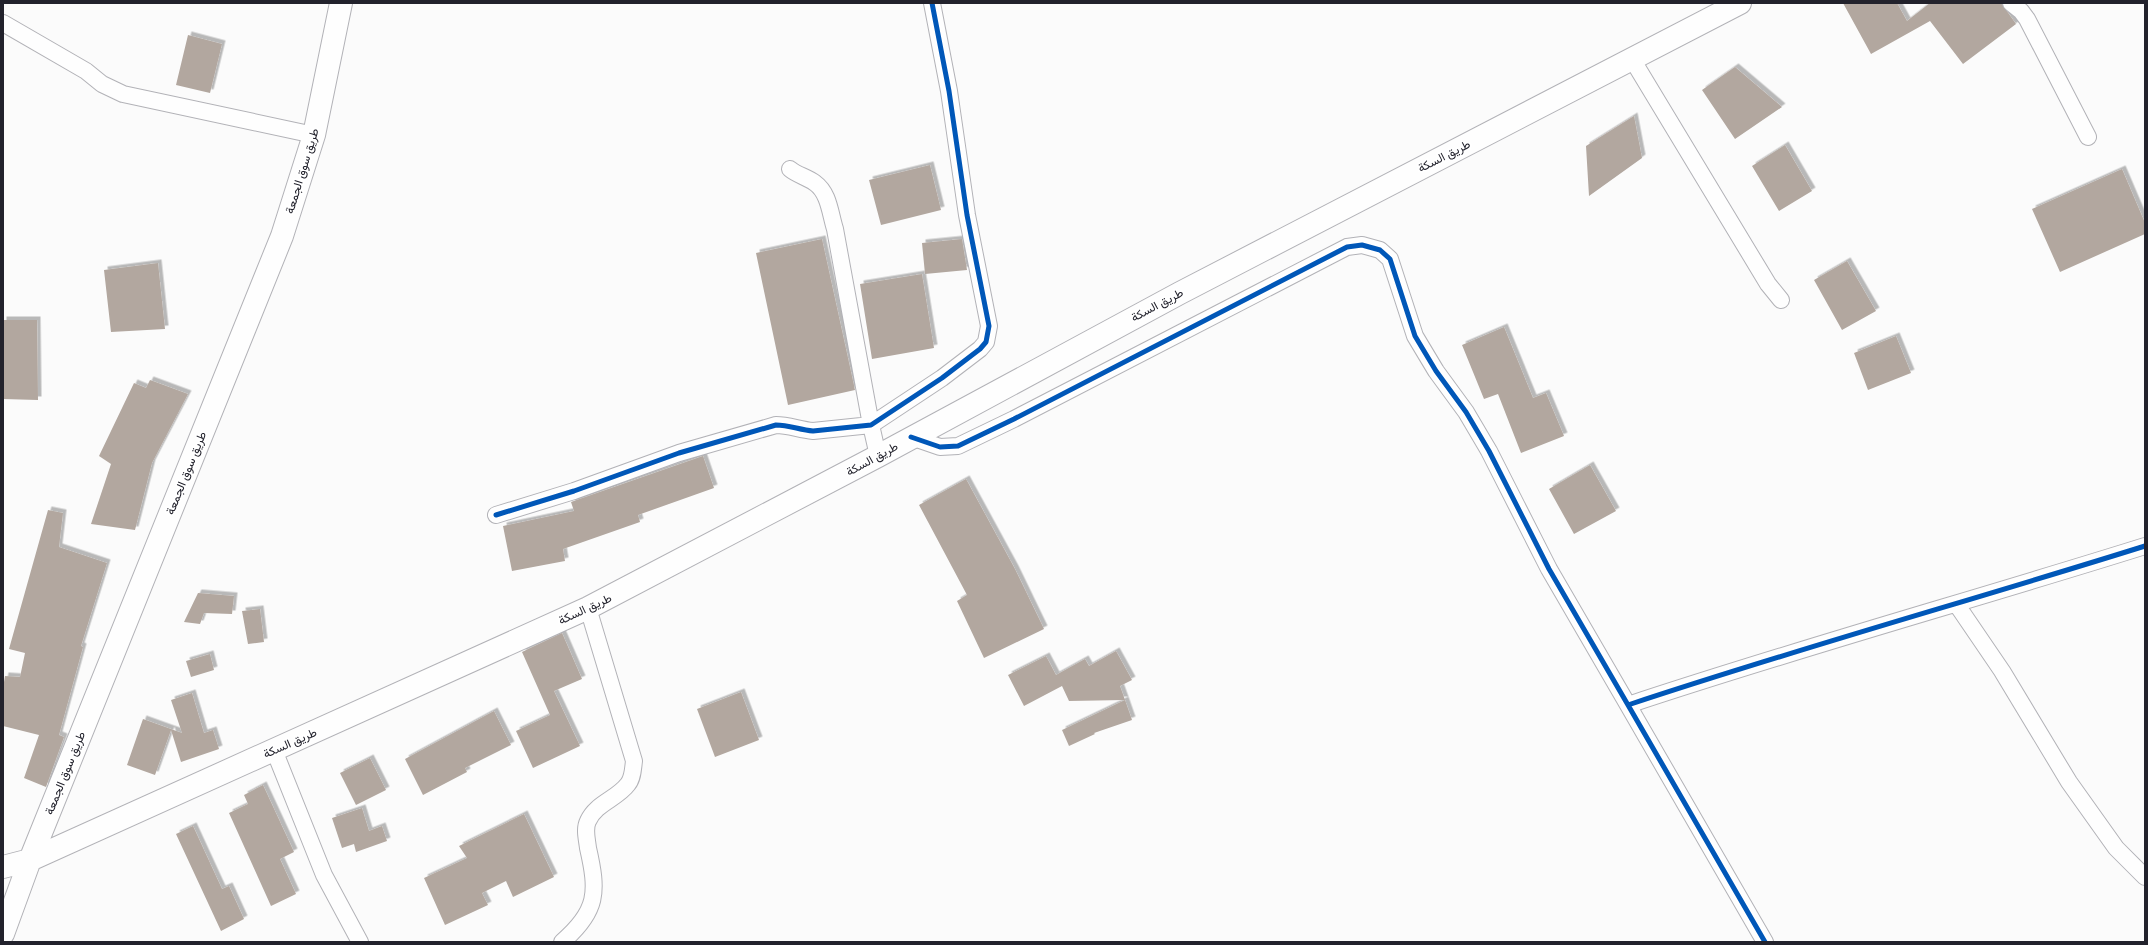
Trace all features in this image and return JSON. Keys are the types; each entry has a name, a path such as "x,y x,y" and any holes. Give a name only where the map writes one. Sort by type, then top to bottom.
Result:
{"main road":[{"name":"طريق سوق الجمعة","path":"3,934 30,860 282,236 314,135 341,3"},
{"name":"طريق السكة","path":"3,867 30,860 588,608 878,456 1180,293 1740,3"}],"street":[{"path":"496,515 574,492 679,453 776,425 786,425 804,431 813,431 871,425 942,378 980,349 986,342 989,326 967,215 949,91 932,3"},
{"path":"2011,3 2027,19 2088,137"},
{"path":"3,23 86,71 102,84 123,94 314,135"},
{"path":"1632,59 1768,284 1781,300"},
{"path":"790,169 814,182 823,191 828,204 835,229 878,456"},
{"path":"911,437 940,447 958,446 1014,419 1347,247 1362,245 1380,250 1390,259 1415,336 1436,371 1466,412 1492,458 1556,582 1765,942"},
{"path":"1628,705 1838,638 1957,605 2145,546"},
{"path":"1957,605 2002,671 2069,782 2116,848 2145,877"},
{"path":"562,942 575,931 590,910 596,887 585,833 588,821 600,806 628,785 632,776 634,761 588,608"},
{"path":"274,750 324,875 360,942"}],"building":[{"path":"1843,3 1897,3 1907,21 1930,3 2001,3 2016,24 1963,64 1930,21 1871,54"},
{"path":"188,35 222,44 210,93 176,85"},
{"path":"1735,67 1782,107 1735,139 1702,90"},
{"path":"1634,116 1642,158 1589,196 1586,146"},
{"path":"1785,145 1812,191 1779,211 1752,166"},
{"path":"930,165 941,210 881,225 869,180"},
{"path":"2122,169 2145,223 2145,234 2060,272 2032,209"},
{"path":"822,239 855,390 788,405 756,253"},
{"path":"962,239 967,270 925,274 922,243"},
{"path":"1847,261 1876,311 1842,330 1814,280"},
{"path":"158,263 165,329 111,332 104,270"},
{"path":"922,274 934,348 872,359 860,284"},
{"path":"3,320 37,320 38,400 3,399"},
{"path":"1504,327 1533,398 1546,393 1564,436 1521,453 1498,394 1484,399 1462,345"},
{"path":"1896,336 1911,373 1868,390 1854,353"},
{"path":"150,380 188,394 152,463 135,530 91,524 111,464 99,456 134,383 146,388"},
{"path":"703,456 714,488 638,515 640,522 563,549 565,561 512,571 503,526 574,511 571,502"},
{"path":"1590,465 1616,511 1574,534 1549,489"},
{"path":"966,479 1015,569 1044,629 984,658 957,601 967,595 919,505"},
{"path":"48,510 63,513 59,547 107,563 81,646 83,647 59,735 64,737 46,787 24,778 39,735 3,726 3,688 5,676 20,677 25,653 9,649"},
{"path":"198,593 234,596 232,614 204,613 200,624 184,622"},
{"path":"260,609 264,642 248,644 242,611"},
{"path":"562,633 582,679 554,691 580,746 533,768 516,731 550,715 522,652"},
{"path":"1116,651 1132,680 1120,686 1125,700 1069,701 1062,686 1024,706 1008,675 1046,656 1056,675 1085,659 1089,666"},
{"path":"210,654 214,670 191,677 186,661"},
{"path":"741,692 759,740 715,757 697,709"},
{"path":"192,693 204,733 213,730 219,749 181,762 171,730 155,775 127,765 143,719 182,733 171,700"},
{"path":"1125,700 1132,720 1094,733 1095,734 1069,746 1062,730"},
{"path":"494,711 511,745 465,768 467,772 423,795 405,759"},
{"path":"370,758 386,790 356,805 340,773"},
{"path":"263,785 294,852 280,859 296,894 271,906 229,813 248,804 244,795"},
{"path":"362,808 369,831 382,826 387,841 356,852 354,844 342,848 332,818"},
{"path":"524,814 554,877 513,897 506,881 482,893 488,905 445,925 424,878 467,858 459,846"},
{"path":"193,826 222,889 229,886 244,919 221,931 176,834"}],"cycle path":[{"path":"496,515 574,491 679,453 776,425 813,431 871,425 942,378 980,349 986,342 989,326 967,215 949,91 932,3"},
{"path":"911,437 940,447 958,446 1014,419 1347,247 1362,245 1380,250 1390,259 1415,336 1436,371 1466,412 1489,451 1549,569 1628,705"},
{"path":"1765,942 1628,705 1757,664 2145,546"}]}
